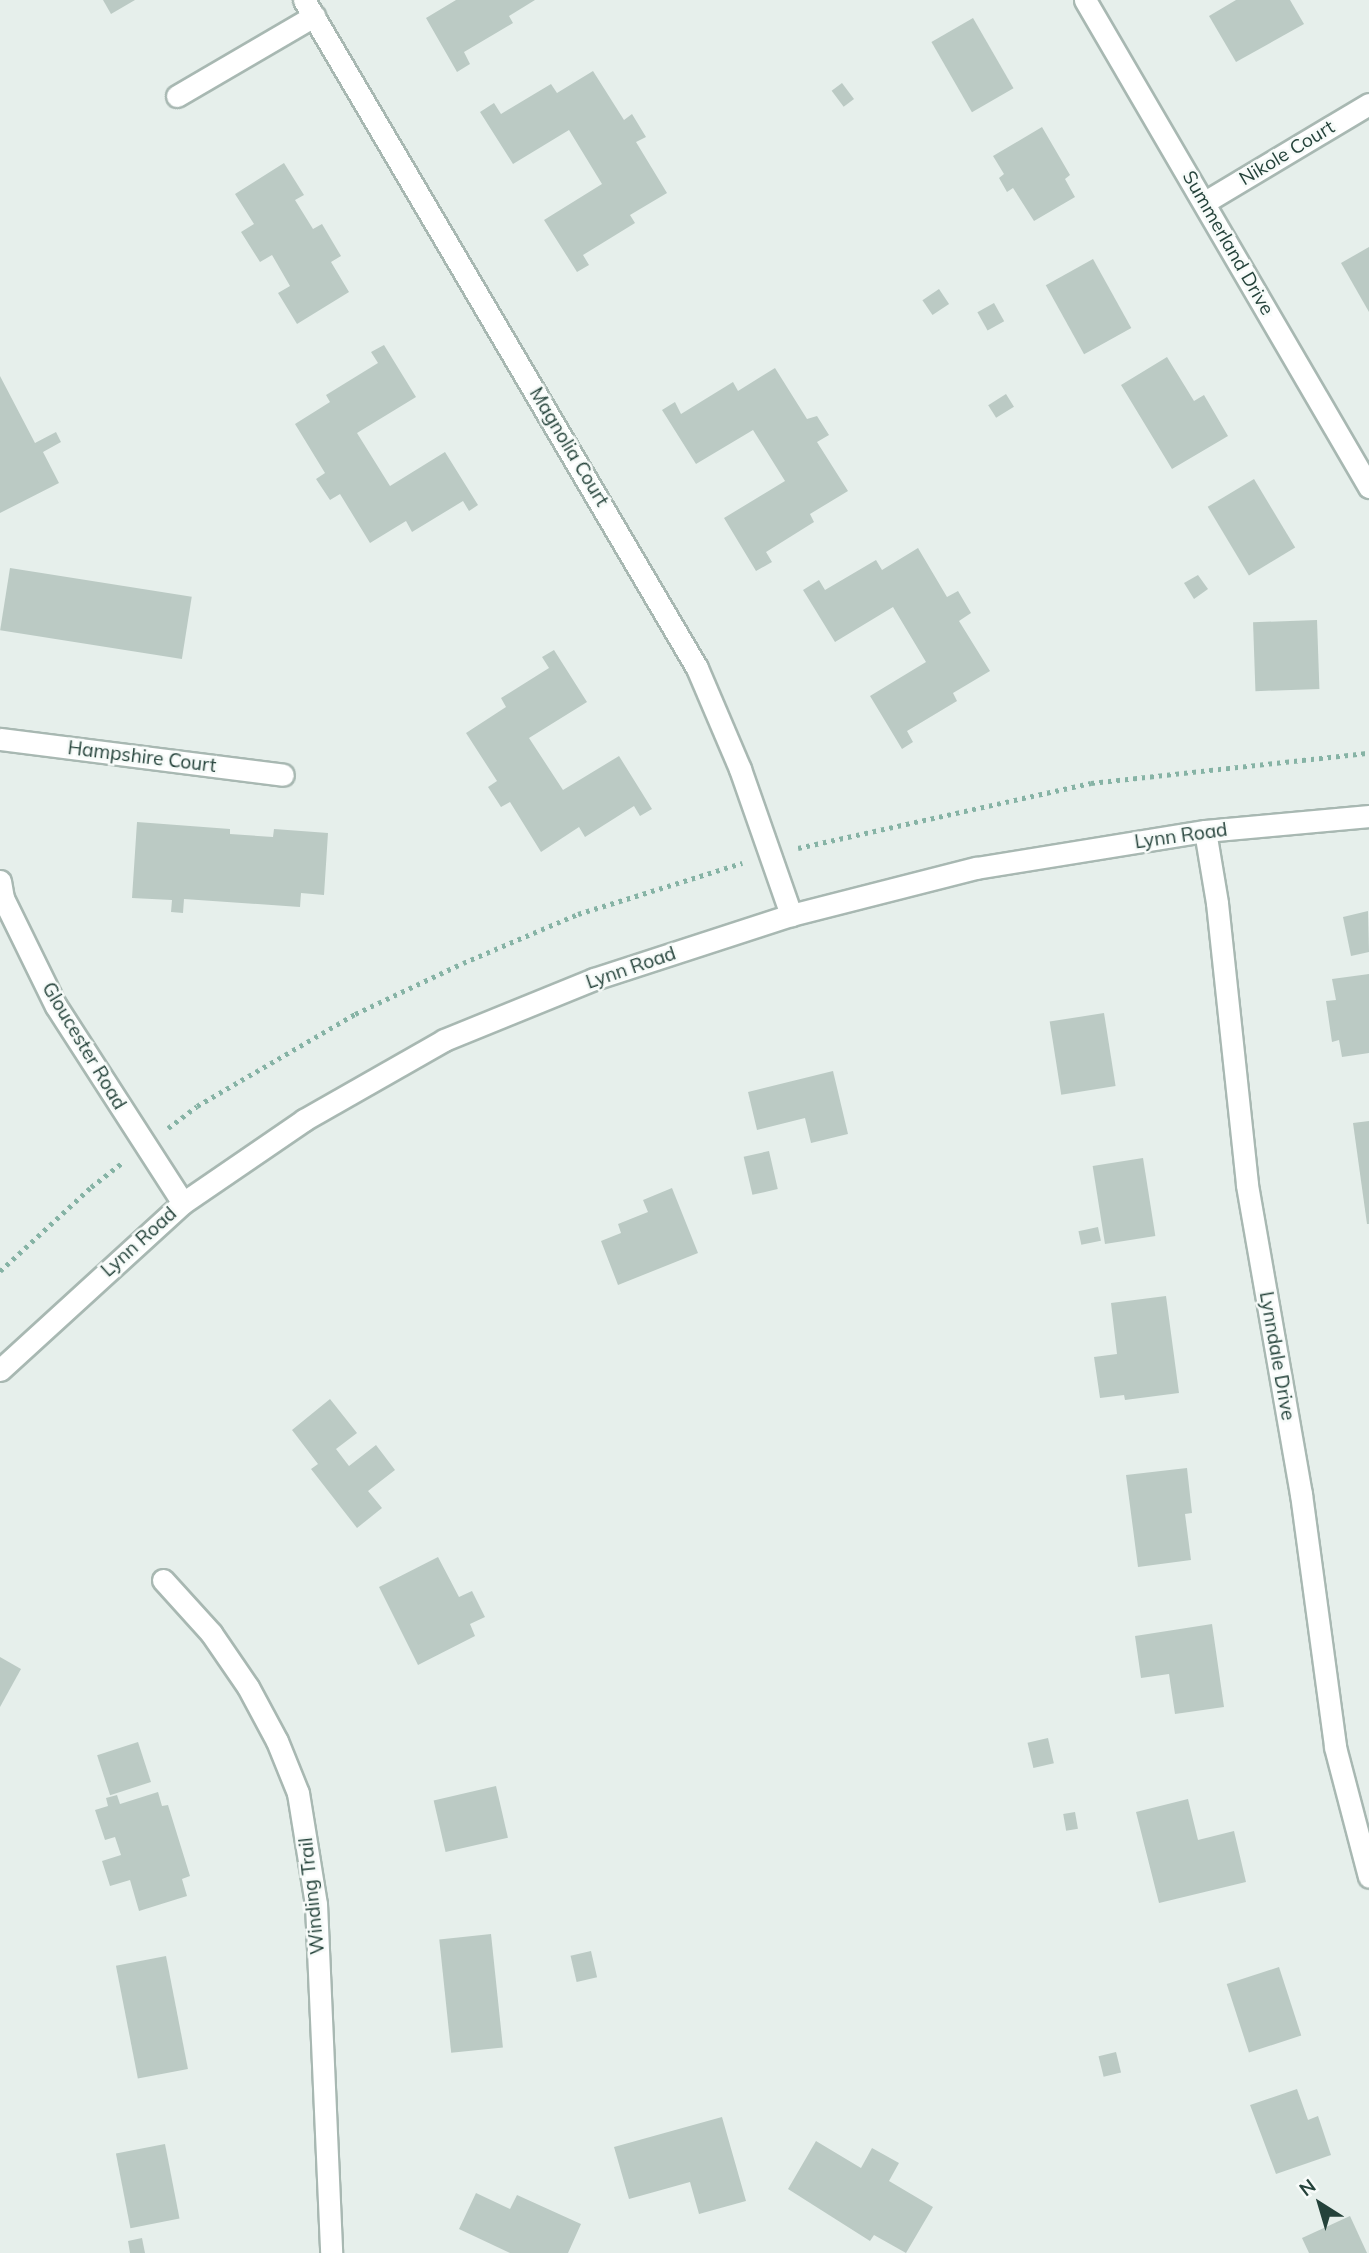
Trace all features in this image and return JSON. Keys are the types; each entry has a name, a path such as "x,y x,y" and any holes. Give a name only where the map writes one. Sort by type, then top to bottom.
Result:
{"street":[{"name":"Summerland Drive","path":"1085,0 1205,202 1369,488"},
{"path":"177,96 309,8"},
{"name":"Magnolia Court","path":"309,8 697,668 740,769 792,915"},
{"name":"Nikole Court","path":"1205,202 1369,104"},
{"name":"Hampshire Court","path":"0,739 283,775"},
{"name":"Lynn Road","path":"0,1370 183,1203 304,1120 444,1040 594,979 792,915 976,869 1205,831 1369,816"},
{"name":"Lynndale Drive","path":"1205,831 1217,902 1247,1185 1301,1494 1335,1747 1369,1877"},
{"name":"Gloucester Road","path":"1,892 56,1006 183,1203"},
{"name":"Winding Trail","path":"163,1580 211,1633 248,1687 277,1741 298,1793 316,1904 331,2253"}],"path":[{"path":"824,840 1091,783 1369,753"},
{"path":"197,1106 355,1014 463,963 578,914 721,868"},
{"path":"0,1271 92,1187"}],"building":[{"path":"103,0 135,0 111,14"},
{"path":"456,0 535,0 509,16 513,23 464,52 470,64 457,72 426,18"},
{"path":"1236,0 1290,0 1304,24 1236,62 1209,16"},
{"path":"973,18 1014,88 972,112 931,42"},
{"path":"593,71 624,120 632,114 646,137 636,142 667,193 630,215 635,223 583,255 589,265 577,272 544,220 602,184 569,130 513,164 480,112 494,103 501,114 551,84 557,93"},
{"path":"842,83 854,99 844,107 832,91"},
{"path":"1042,127 1070,175 1065,179 1075,197 1034,221 1013,188 1007,192 999,178 1004,174 993,156"},
{"path":"284,163 304,195 295,200 313,229 322,224 341,256 331,262 349,292 297,324 278,293 290,286 272,255 260,262 241,232 254,224 235,194"},
{"path":"1369,247 1369,312 1341,263"},
{"path":"1093,259 1131,328 1084,354 1046,285"},
{"path":"939,289 949,304 932,315 922,300"},
{"path":"994,303 1004,321 988,331 977,312"},
{"path":"384,345 416,397 357,433 390,486 445,452 478,505 469,511 463,501 412,532 406,521 370,543 340,494 330,500 316,479 325,473 295,424 330,402 326,395 378,363 371,352"},
{"path":"1167,357 1194,401 1204,395 1228,436 1172,469 1121,385"},
{"path":"775,368 807,419 817,416 829,435 817,442 848,491 810,514 814,522 766,552 772,562 756,571 724,518 785,481 753,430 696,464 662,410 675,402 681,414 733,382 738,391"},
{"path":"0,376 35,443 56,432 61,442 43,452 59,483 0,513"},
{"path":"1006,394 1014,407 996,418 988,405"},
{"path":"1254,479 1295,548 1249,575 1208,507"},
{"path":"918,548 947,597 958,591 971,613 959,621 990,671 953,693 957,701 907,731 913,742 902,749 870,696 926,662 893,607 835,642 803,590 819,580 825,590 876,560 882,570"},
{"path":"10,568 192,597 182,659 0,630"},
{"path":"1198,575 1208,589 1194,599 1184,583"},
{"path":"1317,620 1319,689 1255,691 1253,622"},
{"path":"554,650 587,702 529,738 563,790 619,756 652,809 640,816 634,806 585,837 579,827 541,852 510,802 501,807 488,787 497,781 466,733 506,707 501,698 549,668 542,657"},
{"path":"137,822 230,829 230,834 273,837 274,829 328,833 324,895 301,893 300,907 184,899 183,913 171,912 172,900 132,898"},
{"path":"1368,911 1369,952 1351,956 1343,917"},
{"path":"1369,974 1369,1053 1342,1057 1339,1040 1332,1042 1326,1001 1336,1000 1332,979"},
{"path":"1104,1013 1116,1086 1061,1095 1050,1022"},
{"path":"833,1071 848,1134 811,1143 805,1118 757,1130 748,1092"},
{"path":"1369,1121 1369,1224 1367,1224 1353,1123"},
{"path":"769,1151 778,1189 752,1195 744,1157"},
{"path":"1143,1158 1155,1236 1105,1244 1093,1166"},
{"path":"672,1188 698,1253 618,1285 601,1241 621,1233 618,1224 648,1212 643,1200"},
{"path":"1098,1227 1101,1241 1081,1245 1078,1231"},
{"path":"1166,1296 1179,1393 1125,1400 1124,1395 1100,1398 1094,1357 1117,1354 1111,1303"},
{"path":"330,1399 357,1433 336,1449 349,1466 376,1445 395,1470 368,1491 382,1508 357,1528 311,1469 318,1464 292,1430"},
{"path":"1187,1468 1192,1513 1185,1514 1191,1560 1138,1567 1126,1475"},
{"path":"438,1557 459,1597 472,1591 485,1617 470,1624 475,1636 418,1665 379,1587"},
{"path":"1212,1624 1224,1707 1175,1714 1169,1674 1141,1678 1135,1636"},
{"path":"0,1657 21,1669 0,1707"},
{"path":"1048,1738 1054,1763 1033,1768 1028,1743"},
{"path":"138,1742 151,1782 110,1795 97,1755"},
{"path":"496,1786 508,1838 446,1852 434,1800"},
{"path":"158,1792 162,1806 168,1805 190,1876 182,1879 187,1896 139,1911 130,1880 110,1886 102,1861 121,1855 115,1837 105,1840 95,1810 108,1806 106,1798 117,1795 120,1804"},
{"path":"1188,1799 1198,1840 1234,1831 1246,1882 1159,1903 1136,1812"},
{"path":"1075,1812 1078,1829 1066,1831 1063,1814"},
{"path":"491,1934 503,2047 451,2053 439,1939"},
{"path":"591,1951 597,1977 577,1982 571,1956"},
{"path":"166,1956 188,2069 138,2079 116,1966"},
{"path":"1279,1967 1301,2035 1249,2052 1227,1984"},
{"path":"1116,2052 1121,2072 1104,2077 1099,2056"},
{"path":"1297,2089 1308,2120 1318,2116 1331,2155 1276,2174 1250,2105"},
{"path":"722,2117 746,2201 699,2214 690,2182 629,2199 614,2147"},
{"path":"816,2141 861,2168 872,2148 899,2163 889,2181 933,2207 906,2253 874,2235 870,2241 788,2189"},
{"path":"165,2144 180,2219 130,2228 116,2154"},
{"path":"476,2193 510,2209 517,2195 581,2224 568,2253 510,2253 459,2229"},
{"path":"1350,2216 1367,2253 1309,2253 1302,2238"},
{"path":"142,2238 145,2253 130,2253 128,2241"}]}
